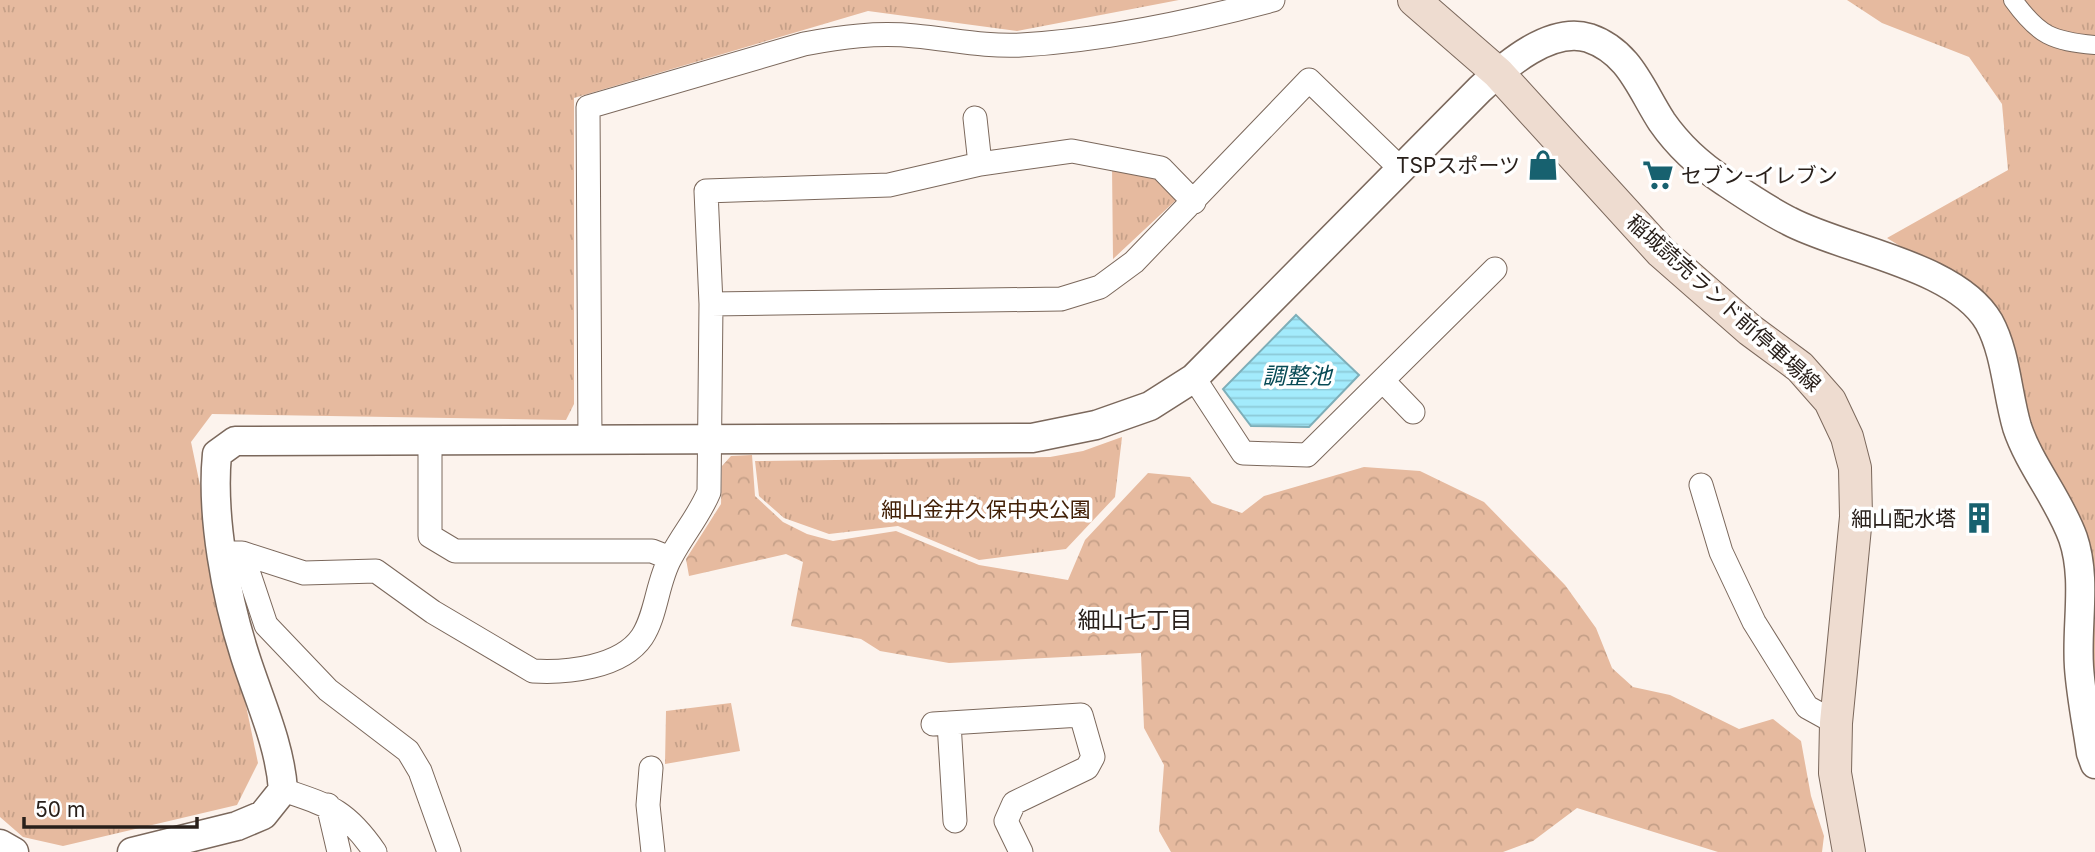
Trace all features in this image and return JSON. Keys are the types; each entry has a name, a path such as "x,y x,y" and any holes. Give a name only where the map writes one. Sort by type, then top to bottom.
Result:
{"main road":[{"name":"稲城読売ランド前停車場線","path":"1414,0 1498,73 1661,252 1750,330 1800,367 1830,401 1847,437 1855,468 1856,517 1836,723 1835,773 1849,852"}],"street":[{"path":"590,440 588,107 804,44 836,38 871,34 1020,45 1184,23 1273,0"},
{"path":"2013,0 2032,26 2058,41 2095,45"},
{"path":"449,852 420,771 408,751 328,690 266,625 217,526 217,454 235,441 1032,438 1096,425 1150,406 1194,378 1498,73 1550,40 1587,38 1625,61 1663,122 1706,169 1789,222 1827,238 1875,251 1930,276 1974,304 1989,323 2018,428 2073,539 2080,572 2079,668 2091,753 2095,764"},
{"path":"711,304 1061,299 1100,287 1134,262 1309,80 1402,169"},
{"path":"975,118 979,164"},
{"path":"232,553 304,573 376,571 444,619 533,671 548,672 605,663 621,655 642,638 670,558 699,516 709,492 711,304 706,191 889,185 979,164 1072,151 1161,168 1194,202"},
{"path":"1194,378 1242,453 1307,455 1384,382 1495,269"},
{"path":"1384,382 1413,412"},
{"path":"430,440 430,536 455,551 652,551 670,558"},
{"path":"1701,485 1721,552 1754,622 1807,707 1836,723"},
{"path":"132,852 237,826 263,815 283,790 281,762 244,652 232,553"},
{"path":"955,821 941,724 1081,715 1093,757 1087,768 1014,803 1006,821 1021,852"},
{"path":"651,768 648,805 653,852"},
{"path":"283,790 328,805 355,823 375,852"},
{"path":"328,805 339,852"},
{"path":"0,844 14,852"}],"green space":[{"path":"0,0 1179,0 1017,31 868,11 574,98 574,404 566,420 212,414 191,442 258,763 237,805 63,846 23,837 0,817"},
{"path":"1847,0 2095,0 2095,688 2089,574 2036,438 1998,307 1887,238 2008,170 2002,104 1969,57 1882,23"},
{"path":"1112,166 1158,173 1175,190 1175,201 1113,259"},
{"name":"細山金井久保中央公園","path":"1122,437 1115,497 1066,549 979,560 898,526 829,534 784,518 759,496 755,461 1050,457 1083,451"},
{"path":"752,455 755,496 783,522 807,534 833,541 896,531 979,565 1068,580 1085,540 1148,473 1190,477 1212,503 1242,513 1264,496 1364,467 1420,471 1484,502 1565,585 1596,628 1612,668 1633,687 1670,695 1739,729 1773,719 1801,741 1811,796 1824,836 1822,852 1718,852 1577,808 1533,841 1503,852 1171,852 1159,831 1164,765 1144,728 1141,653 949,663 880,651 861,639 791,626 803,562 786,554 689,576 686,559 721,504 722,466 731,456"},
{"path":"731,703 740,751 665,764 666,711"}],"water":[{"name":"調整池","path":"1296,315 1359,375 1309,427 1251,426 1223,389"}],"place":[{"name":"TSPスポーツ","path":"1543,165"},
{"name":"セブン-イレブン","path":"1658,175"},
{"name":"細山配水塔","path":"1979,518"}],"district":[{"name":"細山七丁目","path":"1135,620"}]}
